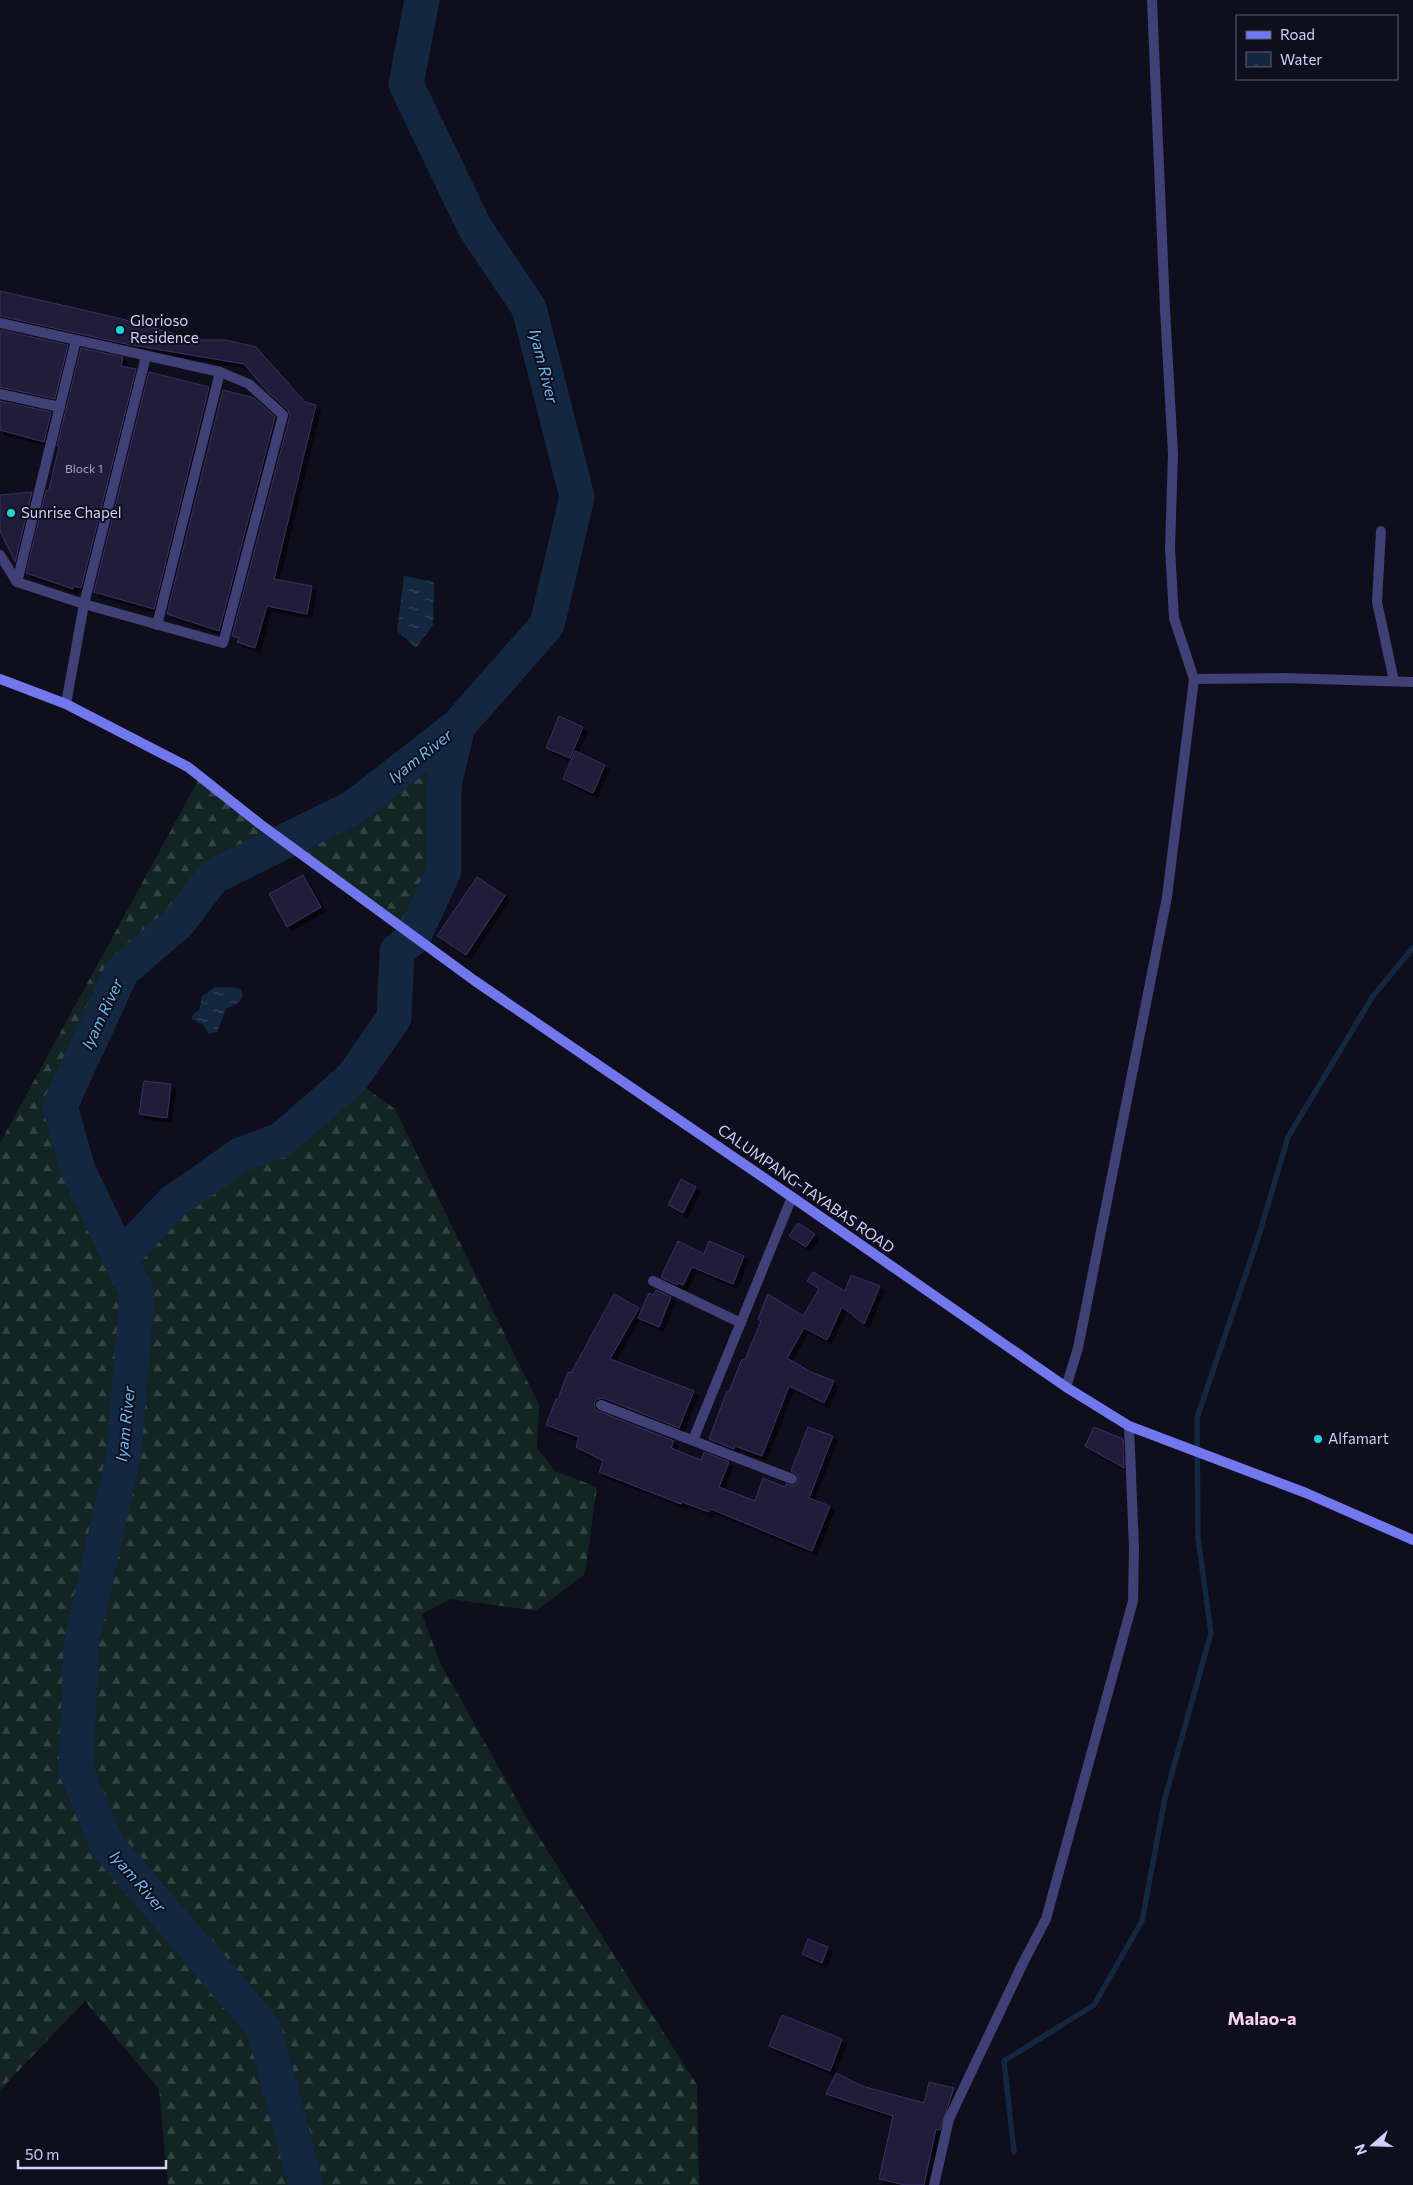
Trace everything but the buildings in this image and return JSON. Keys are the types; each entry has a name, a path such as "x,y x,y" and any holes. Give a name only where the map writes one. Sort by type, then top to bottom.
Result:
{"main road":[{"path":"0,679 66,704"},
{"name":"CALUMPANG-TAYABAS ROAD","path":"66,704 188,767 260,824 420,941 1066,1387 1128,1426 1306,1493 1413,1540"}],"street":[{"path":"1066,1387 1078,1348 1167,897 1194,679 1174,618 1170,548 1173,454 1152,0"},
{"path":"0,323 220,372 249,384 283,415 223,643 84,604 17,582 0,555"},
{"path":"17,582 76,340"},
{"path":"66,704 84,604 146,356"},
{"path":"157,625 220,372"},
{"path":"0,394 60,407"},
{"path":"1381,531 1377,602 1394,681"},
{"path":"1194,679 1285,678 1413,682"},
{"path":"693,1440 792,1197"},
{"path":"653,1282 741,1324"},
{"path":"601,1405 792,1479"},
{"path":"934,2185 949,2119 1046,1919 1133,1601 1134,1548 1128,1426"}],"green space":[{"path":"458,726 444,785 444,871 413,938 284,842 354,807"},
{"path":"200,777 284,842 213,877 178,923 122,971 60,1106 78,1170 120,1258 173,1202 240,1155 281,1140 352,1078 395,1109 539,1405 537,1448 555,1471 597,1487 585,1574 536,1611 450,1599 422,1614 440,1662 528,1820 697,2085 699,2185 168,2185 159,2089 85,2001 0,2090 0,1143"}],"water":[{"path":"404,576 434,582 433,625 416,648 397,631"},
{"path":"215,987 241,989 242,996 239,1002 226,1009 217,1032 209,1034 203,1025 192,1019 192,1016 199,1010 202,996"}],"waterway":[{"name":"Iyam River","path":"306,2185 264,2028 107,1845 76,1770 81,1644 124,1454 137,1293 78,1170 60,1106 122,971 178,923 213,877 354,807 458,726 547,625 577,497 529,308 474,226 406,84 422,0"},
{"path":"120,1258 173,1202 240,1155 281,1140 352,1078 394,1018 397,951 413,938 444,871 444,785 458,726"},
{"path":"1014,2152 1004,2061 1094,2005 1142,1921 1165,1798 1211,1633 1198,1538 1197,1418 1259,1235 1288,1137 1373,996 1413,948"}],"place":[{"name":"Glorioso Residence","path":"120,330"},
{"name":"Sunrise Chapel","path":"11,513"},
{"name":"Alfamart","path":"1318,1439"}],"district":[{"name":"Malao-a","path":"1262,2019"}]}
